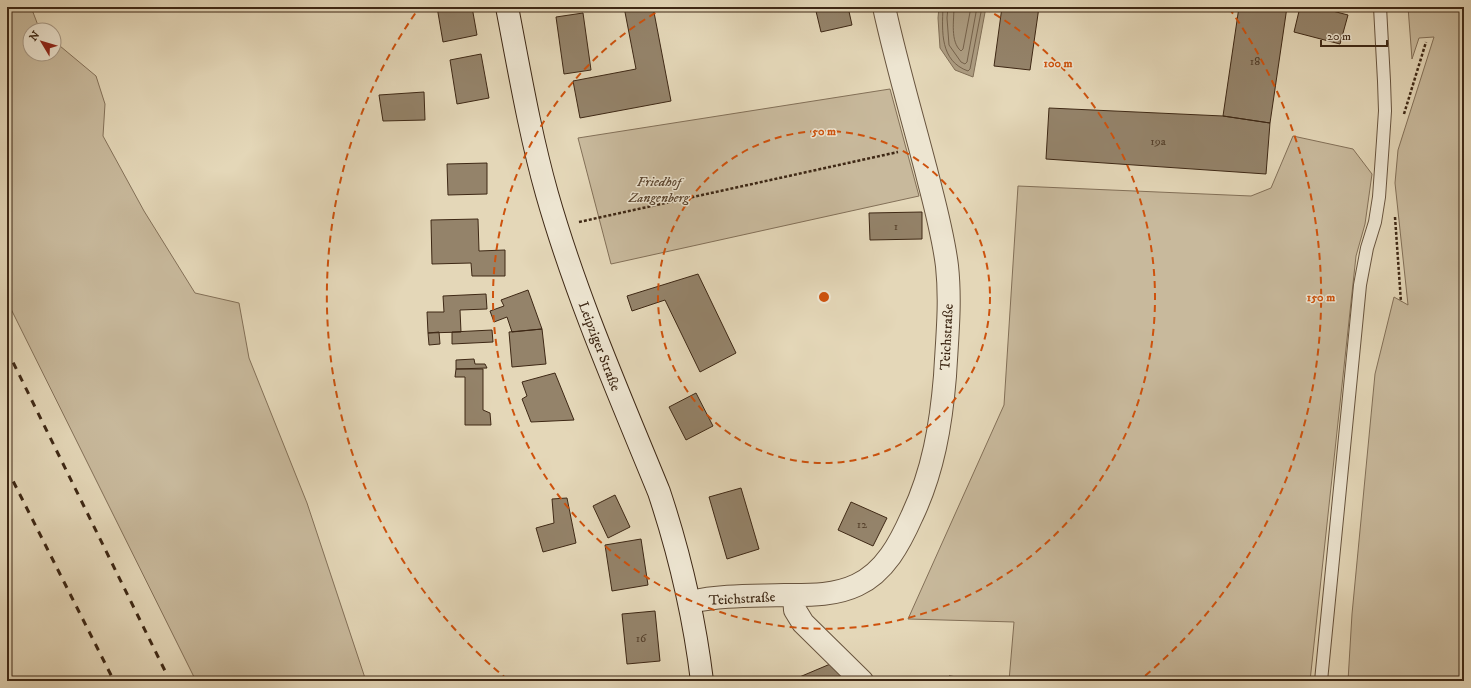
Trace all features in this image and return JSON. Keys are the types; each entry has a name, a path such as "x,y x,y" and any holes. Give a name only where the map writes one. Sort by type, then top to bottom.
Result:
{"street":[{"name":"Leipziger Straße","path":"507,7 518,64 547,193 557,227 590,321 659,492 677,547 690,602 702,681"},
{"name":"Teichstraße","path":"690,602 724,596 834,593 846,590 867,580 884,565 899,542 920,500 931,468 942,408 948,325 947,267 942,234 935,205 895,57 884,7"},
{"name":"Teichstraße","path":"794,595 795,610 803,623 862,681"}],"lane":[{"path":"1321,681 1360,285 1367,248 1375,222 1379,197 1385,111 1380,7"}],"path":[{"path":"1403,115 1426,42"},
{"path":"557,227 896,152"},
{"path":"1379,197 1389,204 1395,216 1401,302"}],"green space":[{"path":"7,7 31,7 37,22 22,22 22,62 62,62 62,48 96,76 105,104 103,136 144,211 195,293 239,303 249,358 307,503 366,681 196,681 7,301"},
{"path":"1408,7 1464,7 1464,681 1348,681 1352,614 1375,374 1394,297 1408,305 1395,183 1398,150 1434,37 1419,38 1412,59"},
{"name":"Friedhof Zangenberg","path":"890,89 919,196 611,264 578,138"},
{"path":"1293,136 1353,149 1372,174 1365,224 1356,256 1310,681 1009,681 1014,622 908,619 1004,405 1018,186 1251,196 1271,188"}],"water":[{"path":"939,7 986,7 973,77 955,70 940,48 938,18"}],"building":[{"path":"437,7 472,7 477,35 443,42"},
{"path":"624,7 653,7 671,101 580,118 573,81 636,69"},
{"path":"815,7 848,7 852,25 821,32"},
{"path":"1002,7 1039,7 1030,70 994,66"},
{"path":"1239,7 1287,7 1270,123 1223,116"},
{"path":"1300,7 1317,7 1348,15 1340,44 1294,32"},
{"path":"583,13 591,70 564,74 556,17"},
{"path":"481,54 489,98 457,104 450,60"},
{"path":"424,92 425,120 383,121 379,95"},
{"path":"1049,108 1223,116 1270,123 1266,174 1046,159"},
{"path":"487,163 487,194 448,195 447,164"},
{"path":"922,212 922,239 870,240 869,213"},
{"path":"478,219 479,251 505,250 505,276 472,276 471,263 432,264 431,220"},
{"path":"698,274 736,353 700,372 665,300 632,311 627,296"},
{"path":"528,290 542,329 512,332 507,317 494,322 490,311 504,306 501,300"},
{"path":"486,294 487,309 460,310 461,332 428,333 427,312 444,312 443,296"},
{"path":"542,329 546,364 512,367 509,332"},
{"path":"492,330 493,342 452,344 452,332"},
{"path":"439,332 440,344 429,345 428,333"},
{"path":"474,359 475,364 485,364 487,368 456,369 456,360"},
{"path":"456,369 483,369 483,410 490,413 491,425 465,425 465,377 455,377"},
{"path":"555,373 574,420 531,422 522,399 527,396 522,382"},
{"path":"696,393 713,426 686,440 669,407"},
{"path":"741,488 759,549 727,559 709,497"},
{"path":"615,495 630,527 608,538 593,506"},
{"path":"567,498 576,543 543,552 536,528 554,523 552,499"},
{"path":"851,502 887,518 873,546 838,530"},
{"path":"641,539 648,585 612,591 605,545"},
{"path":"655,611 660,661 627,664 622,614"},
{"path":"835,662 843,681 790,681"},
{"path":"949,676 996,681 949,681"}],"railway":[{"path":"7,350 170,681"},
{"path":"7,469 114,681"}]}
